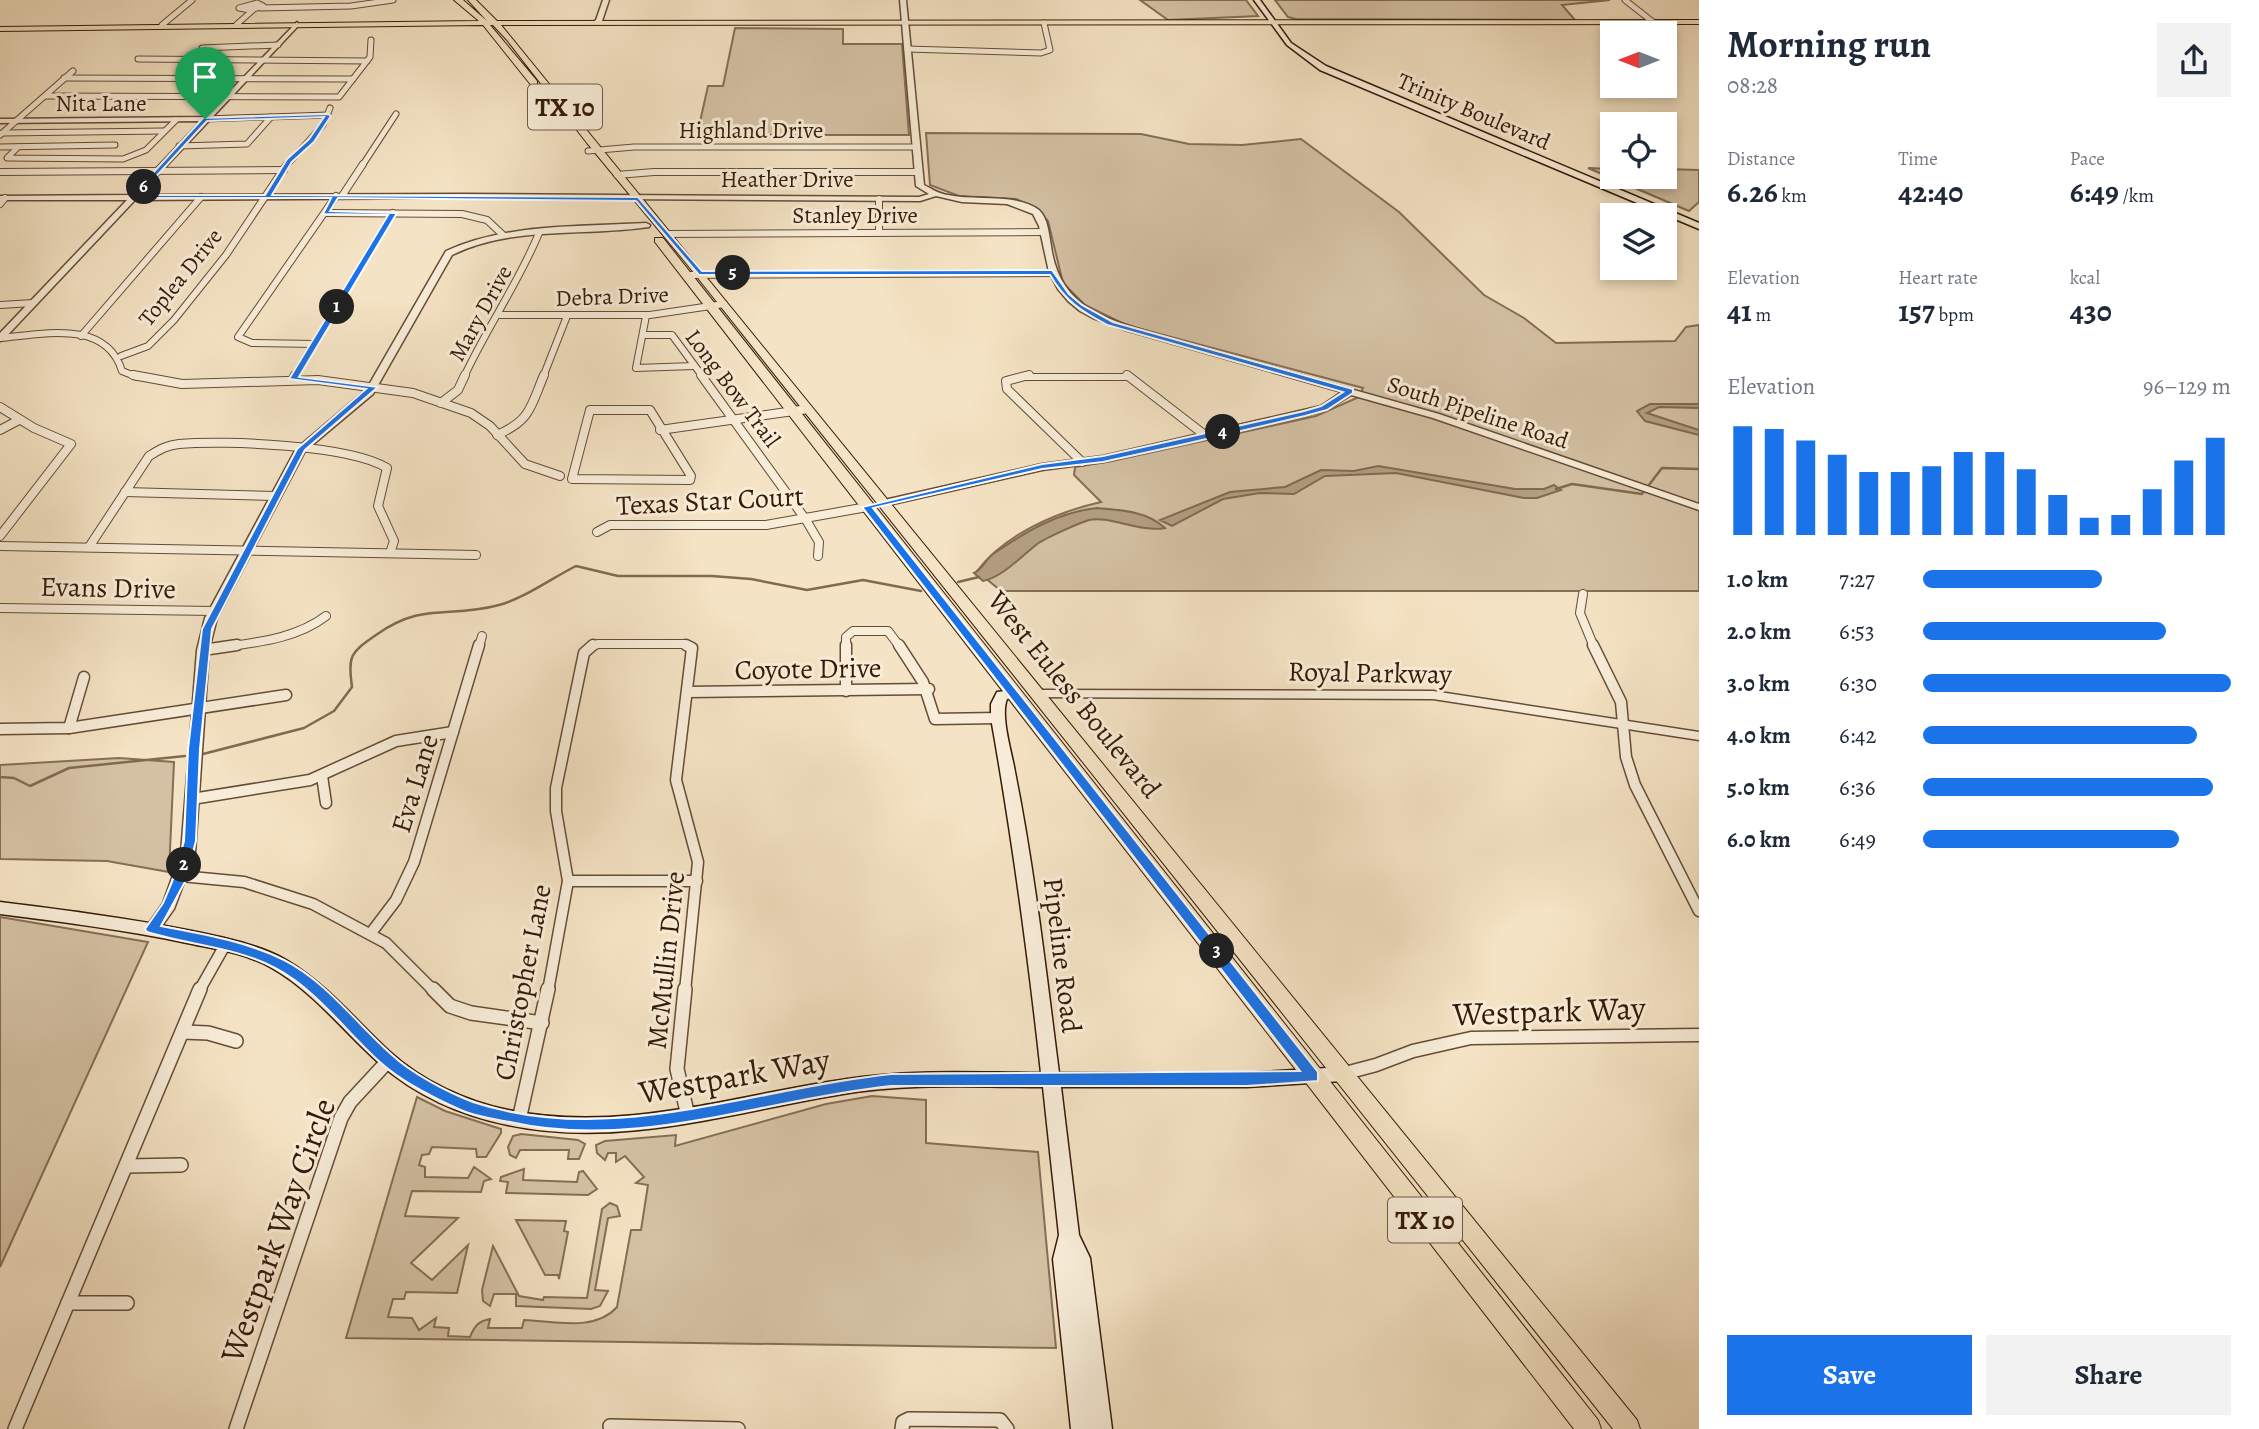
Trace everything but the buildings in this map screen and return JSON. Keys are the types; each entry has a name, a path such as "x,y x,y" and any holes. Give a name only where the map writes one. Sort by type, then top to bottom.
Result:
{"main road":[{"name":"Trinity Boulevard","path":"1257,0 1308,59 1650,203"},
{"name":"Trinity Boulevard","path":"1267,0 1278,23 1303,47 1381,90"},
{"path":"427,24 463,19 469,13 465,1"},
{"name":"West Euless Boulevard","path":"465,1 484,9 523,54 624,197 1589,1429"},
{"name":"West Euless Boulevard","path":"465,1 509,56 638,199 724,303 1166,857 1628,1429"},
{"path":"484,9 501,18 545,24"},
{"path":"1254,25 1264,22 1600,24"},
{"path":"0,27 1278,23"},
{"path":"427,24 476,29 499,43"},
{"path":"510,38 514,31 521,27 545,24"},
{"path":"1293,35 1292,30 1306,24"},
{"path":"1677,24 1699,24"},
{"path":"509,56 523,54"},
{"path":"525,73 539,75"},
{"name":"Trinity Boulevard","path":"1677,213 1699,220"},
{"name":"Trinity Boulevard","path":"1677,216 1699,226"},
{"path":"866,507 884,503"},
{"path":"974,644 985,646 1020,687 1037,694"},
{"path":"998,718 998,704 1002,695 1014,694 1031,699 1082,760 1095,766"},
{"name":"Pipeline Road","path":"998,718 1016,814 1069,1235 1080,1258 1100,1429"},
{"path":"1144,859 1166,857"},
{"name":"Westpark Way","path":"0,908 152,929 225,945 279,964 314,988 388,1061 470,1107 519,1120 596,1127 688,1116 838,1085 878,1081 1313,1077 1343,1074"},
{"name":"Pipeline Road","path":"1069,1235 1063,1259 1082,1429"}],"street":[{"path":"162,25 192,0"},
{"path":"240,4 258,8 393,0"},
{"path":"595,24 599,21 606,0"},
{"path":"903,0 920,186 936,194"},
{"path":"1625,0 1652,21"},
{"path":"240,4 250,4 258,8"},
{"path":"233,25 240,4"},
{"path":"233,25 258,8"},
{"path":"0,338 134,198 179,146 298,24"},
{"path":"907,49 1041,53 1050,50 1044,24"},
{"path":"45,96 339,97 367,61 370,40"},
{"path":"202,48 278,45"},
{"path":"138,60 367,61"},
{"path":"1,134 73,71"},
{"path":"64,78 353,79"},
{"name":"Nita Lane","path":"0,121 176,120 329,112"},
{"name":"Toplea Drive","path":"121,356 152,343 267,197 289,161 312,141 329,112"},
{"path":"315,344 252,343 239,337 396,114"},
{"path":"179,146 247,144 271,117"},
{"path":"18,147 7,158 123,159 146,150 176,120"},
{"path":"1,134 164,131"},
{"path":"0,147 115,145"},
{"name":"Highland Drive","path":"593,150 915,147"},
{"path":"0,172 284,170"},
{"path":"617,175 660,172 918,172"},
{"name":"Heather Drive","path":"339,196 920,199 936,194"},
{"name":"South Pipeline Road","path":"936,194 1020,204 1038,214 1052,273 1066,295 1079,307 1110,323 1436,416 1699,507"},
{"path":"2,200 339,196"},
{"path":"81,335 201,197"},
{"path":"879,199 879,232"},
{"path":"325,213 473,216 491,223 503,235"},
{"path":"293,379 393,213"},
{"path":"152,929 169,905 181,876 190,841 203,650 215,611 301,449 373,387 449,253 463,245 503,235 646,225"},
{"name":"Stanley Drive","path":"667,234 1044,232"},
{"name":"Mary Drive","path":"441,403 458,390 483,336 500,316 539,233"},
{"path":"687,275 1052,273"},
{"path":"0,305 33,303"},
{"name":"Debra Drive","path":"500,316 646,316 724,303"},
{"path":"497,435 518,426 525,418 567,316"},
{"path":"646,316 636,368 694,366"},
{"path":"0,338 81,335 112,346 121,356 122,371 136,378 173,384 293,379 373,387 441,403 474,414 497,435 519,463 539,472 560,476"},
{"name":"Long Bow Trail","path":"643,335 672,335 806,520 819,542 818,556"},
{"path":"1082,461 1007,389 1006,381 1031,375 1126,375 1152,391 1206,436"},
{"path":"884,503 1042,467 1206,436 1324,408 1350,391"},
{"path":"0,407 19,420 71,444 0,536"},
{"path":"660,430 808,409"},
{"path":"590,410 650,410 660,430 691,476 690,480 572,479 590,410"},
{"path":"0,430 19,420"},
{"path":"89,547 149,456 170,445 301,449 357,455 384,463 387,474 378,506 394,541 390,553"},
{"path":"125,492 276,496"},
{"name":"Texas Star Court","path":"597,533 610,525 766,525 806,520 866,507"},
{"path":"0,546 476,555"},
{"path":"1583,594 1580,613 1583,624 1621,702 1626,757 1635,785 1699,911"},
{"name":"Evans Drive","path":"0,608 215,611"},
{"path":"203,650 287,634 314,626 326,616"},
{"path":"846,691 846,637 853,631 888,631 921,674 929,689 935,719 998,718"},
{"name":"Eva Lane","path":"371,933 390,914 402,894 482,636"},
{"name":"McMullin Drive","path":"587,649 598,644 689,646 692,652 676,790 695,850 698,881 678,1058 679,1080 688,1116"},
{"name":"Christopher Lane","path":"519,1120 542,1023 568,881 569,866 554,797 587,649"},
{"path":"69,728 84,677"},
{"name":"Coyote Drive","path":"688,692 929,689"},
{"name":"Royal Parkway","path":"1037,694 1433,695 1523,707 1625,727 1699,736"},
{"path":"0,729 69,728 286,695"},
{"path":"192,799 242,793 322,776 396,741 453,732"},
{"path":"322,776 326,803"},
{"path":"181,876 220,878 271,889 313,904 371,933 395,951 450,1006 471,1013 542,1023"},
{"path":"568,881 698,881"},
{"path":"15,1429 210,967 225,945"},
{"path":"183,1032 208,1033 236,1041"},
{"name":"Westpark Way","path":"1343,1074 1377,1065 1412,1051 1471,1038 1699,1035"},
{"name":"Westpark Way Circle","path":"236,1429 341,1118 350,1102 388,1061"},
{"path":"127,1166 181,1165"},
{"path":"68,1303 127,1303"},
{"path":"902,1429 903,1422 909,1419 1000,1420 1007,1429"},
{"path":"610,1426 738,1429"}],"shaded area":[{"path":"1140,0 1246,0 1258,16 1168,20"},
{"path":"1275,0 1610,0 1562,5 1575,20 1296,19 1288,17"},
{"path":"735,28 843,29 843,44 902,44 909,135 697,135 708,86 723,86"},
{"path":"926,133 1141,134 1189,144 1242,145 1301,139 1399,212 1484,295 1524,318 1556,343 1675,341 1686,327 1699,325 1699,591 1001,591 977,571 1002,546 1050,518 1101,502 1074,475 1075,467 1316,416 1359,397 1363,388 1126,325 1085,305 1063,283 1048,221 1035,207 1016,199 959,196 930,185"},
{"path":"1677,169 1699,170 1699,202 1689,211 1677,206 1677,203 1670,203 1637,189 1677,189"},
{"path":"1650,404 1699,404 1699,408 1659,407 1647,413 1699,430 1699,435 1645,421 1637,411"},
{"path":"1378,466 1515,489 1544,489 1554,485 1561,490 1537,498 1524,498 1396,473 1325,476 1294,494 1260,493 1223,499 1172,526 1160,520 1230,492 1285,487 1321,470 1354,471"},
{"path":"1097,508 1142,515 1165,528 1089,520 1040,542 990,579 983,581 974,573 993,554 1030,531 1069,514"},
{"path":"119,758 174,762 169,872 107,861 0,859 0,765"},
{"path":"0,917 148,942 0,1267"},
{"path":"872,1096 926,1100 926,1143 1038,1152 1056,1348 346,1338 417,1097 445,1111 501,1129 501,1133 486,1157 477,1157 476,1149 432,1147 429,1154 422,1155 419,1165 425,1167 425,1177 468,1178 474,1167 491,1179 484,1181 481,1192 412,1191 405,1216 458,1218 411,1263 432,1280 468,1245 457,1293 406,1292 404,1299 393,1299 388,1317 412,1318 419,1330 436,1318 434,1327 449,1328 448,1336 470,1337 477,1325 490,1319 488,1328 522,1328 524,1320 586,1322 608,1315 617,1307 631,1230 641,1230 648,1185 636,1183 644,1177 625,1156 616,1162 616,1153 608,1153 605,1160 597,1153 596,1145 605,1141 676,1135 675,1146 826,1104"},
{"path":"521,1134 578,1140 585,1144 579,1159 568,1159 569,1150 520,1150 516,1158 510,1155 508,1147 513,1136"},
{"path":"524,1169 523,1180 577,1182 579,1172 583,1171 597,1189 588,1195 506,1193 508,1182 500,1181 501,1177"},
{"path":"610,1203 617,1206 620,1216 608,1218 595,1290 608,1291 600,1306 591,1309 516,1306 516,1294 494,1294 490,1306 483,1301 482,1290 493,1246 519,1296 543,1300 544,1297 587,1298 602,1209"},
{"path":"516,1220 566,1221 564,1231 568,1232 559,1279 558,1275 545,1275"}],"waterway":[{"path":"1556,489 1572,484 1642,494 1662,468 1699,469"},
{"path":"203,754 304,728 334,711 352,687 350,668 356,651 393,625 423,614 481,609 509,602 576,566 618,576 712,576 751,579 807,590 863,580 921,591"},
{"path":"958,582 979,577"},
{"path":"0,777 14,778 30,786 69,768 185,756"}],"route":[{"path":"205,119 134,198 201,197 267,197 335,196 463,196 638,199 699,273 1052,273 1057,285 1079,307 1110,323 1350,391 1324,408 1185,442 1103,459 1042,467 866,507 1214,947 1313,1077 1247,1080 891,1080 838,1085 651,1123 596,1127 545,1124 470,1107 421,1082 388,1061 314,988 279,964 225,945 152,929 169,905 188,853 194,749 207,629 301,449 373,387 293,379 393,213 325,213 335,196 267,197 289,161 312,141 328,116 205,119"}]}
